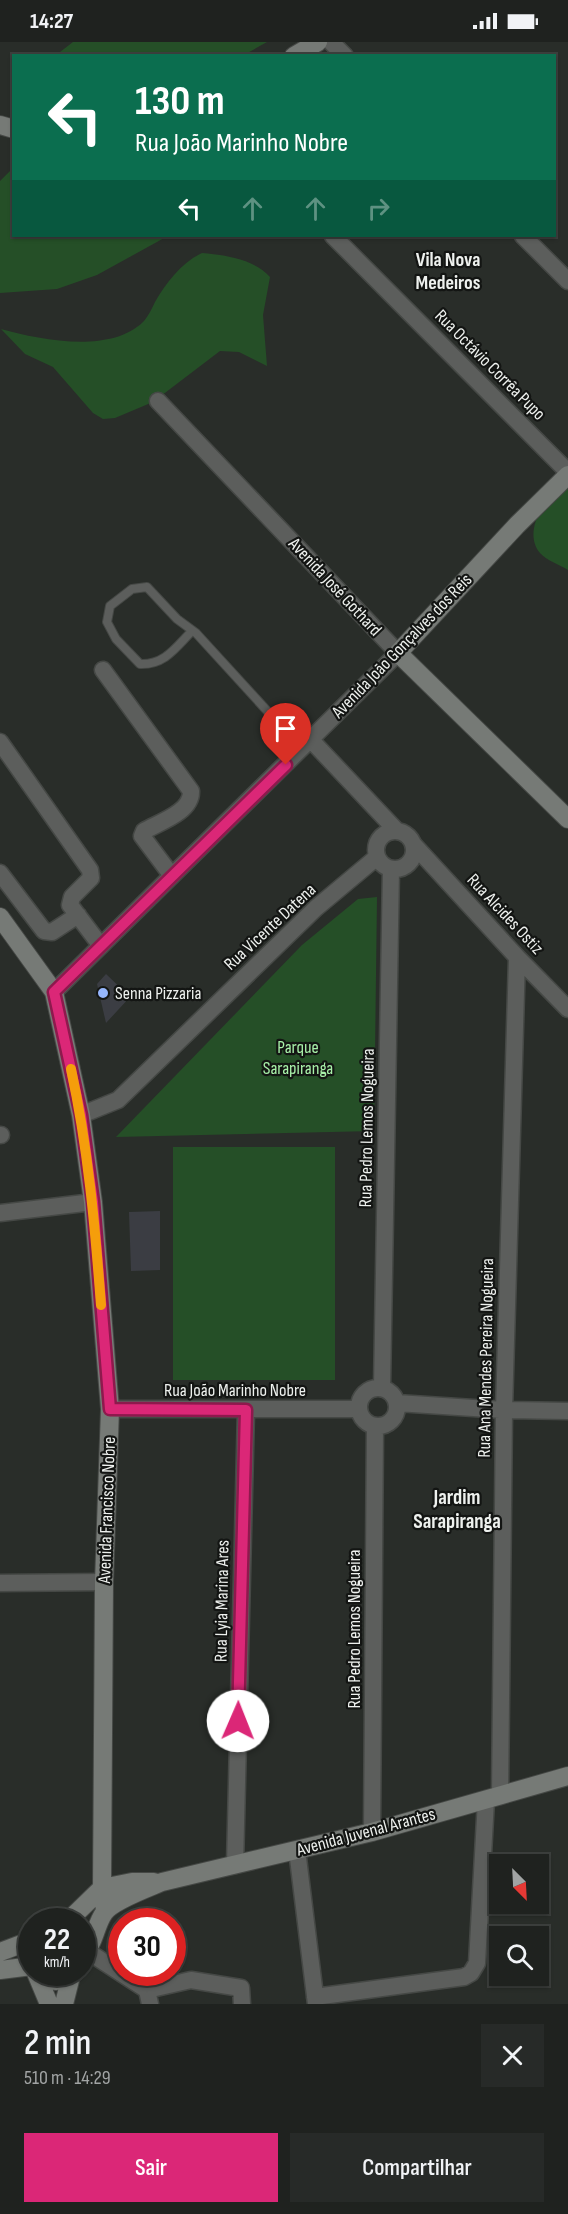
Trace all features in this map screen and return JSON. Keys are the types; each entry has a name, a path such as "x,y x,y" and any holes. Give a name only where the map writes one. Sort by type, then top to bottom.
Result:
{"street":[{"path":"297,54 318,42"},
{"path":"331,42 343,54"},
{"name":"Rua Octávio Corrêa Pupo","path":"334,237 568,473"},
{"path":"524,237 568,281"},
{"name":"Avenida José Gothard","path":"158,401 398,653 568,819"},
{"name":"Avenida João Gonçalves dos Reis","path":"54,992 398,653 568,473"},
{"path":"103,670 190,791 191,799 186,807 144,831 142,836 172,876"},
{"path":"0,742 90,870 91,878 72,897 70,905 101,946"},
{"path":"306,744 396,830 408,834 414,845 414,852 409,863 404,867 391,869 380,862 377,857 376,844 384,834 396,830"},
{"name":"Rua Alcides Ostiz","path":"414,845 568,1009"},
{"name":"Rua Vicente Datena","path":"81,1115 118,1100 316,908 377,857"},
{"name":"Rua Pedro Lemos Nogueira","path":"382,1388 391,869"},
{"path":"0,873 44,931 52,932 78,915"},
{"name":"Avenida Francisco Nobre","path":"0,917 54,992 81,1115 93,1202 110,1409 104,1582 102,1888 105,1910"},
{"name":"Rua Ana Mendes Pereira Nogueira","path":"316,2000 464,1977 471,1973 477,1963 493,1798 517,957"},
{"path":"0,1213 93,1202"},
{"path":"382,1388 390,1392 398,1403 398,1409 392,1421 387,1425 375,1426 364,1420 359,1409 359,1403 366,1392 372,1389 382,1388"},
{"path":"398,1403 504,1410 568,1411"},
{"name":"Rua João Marinho Nobre","path":"110,1409 359,1409"},
{"name":"Rua Lyia Marina Ares","path":"235,1865 246,1410"},
{"name":"Rua Pedro Lemos Nogueira","path":"372,1832 375,1426"},
{"path":"0,1583 104,1582"},
{"name":"Avenida Juvenal Arantes","path":"162,1882 372,1832 568,1776"},
{"path":"297,1850 316,2000"},
{"path":"81,1908 102,1888 132,1881 162,1882"},
{"path":"96,1929 105,1910 134,1893 162,1882"},
{"path":"0,1952 18,1945"},
{"path":"96,1960 149,1997 191,1980 241,1996"},
{"path":"0,1970 18,1967"},
{"path":"41,1986 48,2004"},
{"path":"64,2004 69,1986"}],"lane":[{"path":"192,631 164,660 140,664 116,639 107,622 110,606 132,589 147,587 177,619 192,631 306,744"}],"green space":[{"path":"73,42 267,42 246,54 55,54"},
{"path":"12,169 12,237 166,237 97,275 57,289 0,293 0,181"},
{"path":"202,253 248,262 270,277 263,315 267,366 239,352 220,351 153,402 115,418 103,419 93,413 53,367 25,354 1,329 35,337 75,342 113,338 129,332 145,320 159,295 175,274"},
{"path":"568,469 568,570 540,553 535,543 534,532 541,509"},
{"name":"Parque Sarapiranga","path":"377,897 374,1131 116,1137 302,945 358,899"},
{"path":"173,1147 335,1147 335,1380 173,1380"}],"building":[{"path":"106,974 130,997 106,1023 97,984"},
{"path":"160,1211 160,1270 131,1271 129,1212"}],"slow traffic":[{"path":"71,1069 81,1115 93,1202 101,1305"}],"place":[{"name":"Senna Pizzaria","path":"103,993"}],"district":[{"name":"Vila Nova Medeiros","path":"448,272"},
{"name":"Jardim Sarapiranga","path":"457,1509"}],"route":[{"path":"238,1721 246,1410 110,1409 93,1202 81,1115 54,992 286,765"}]}
